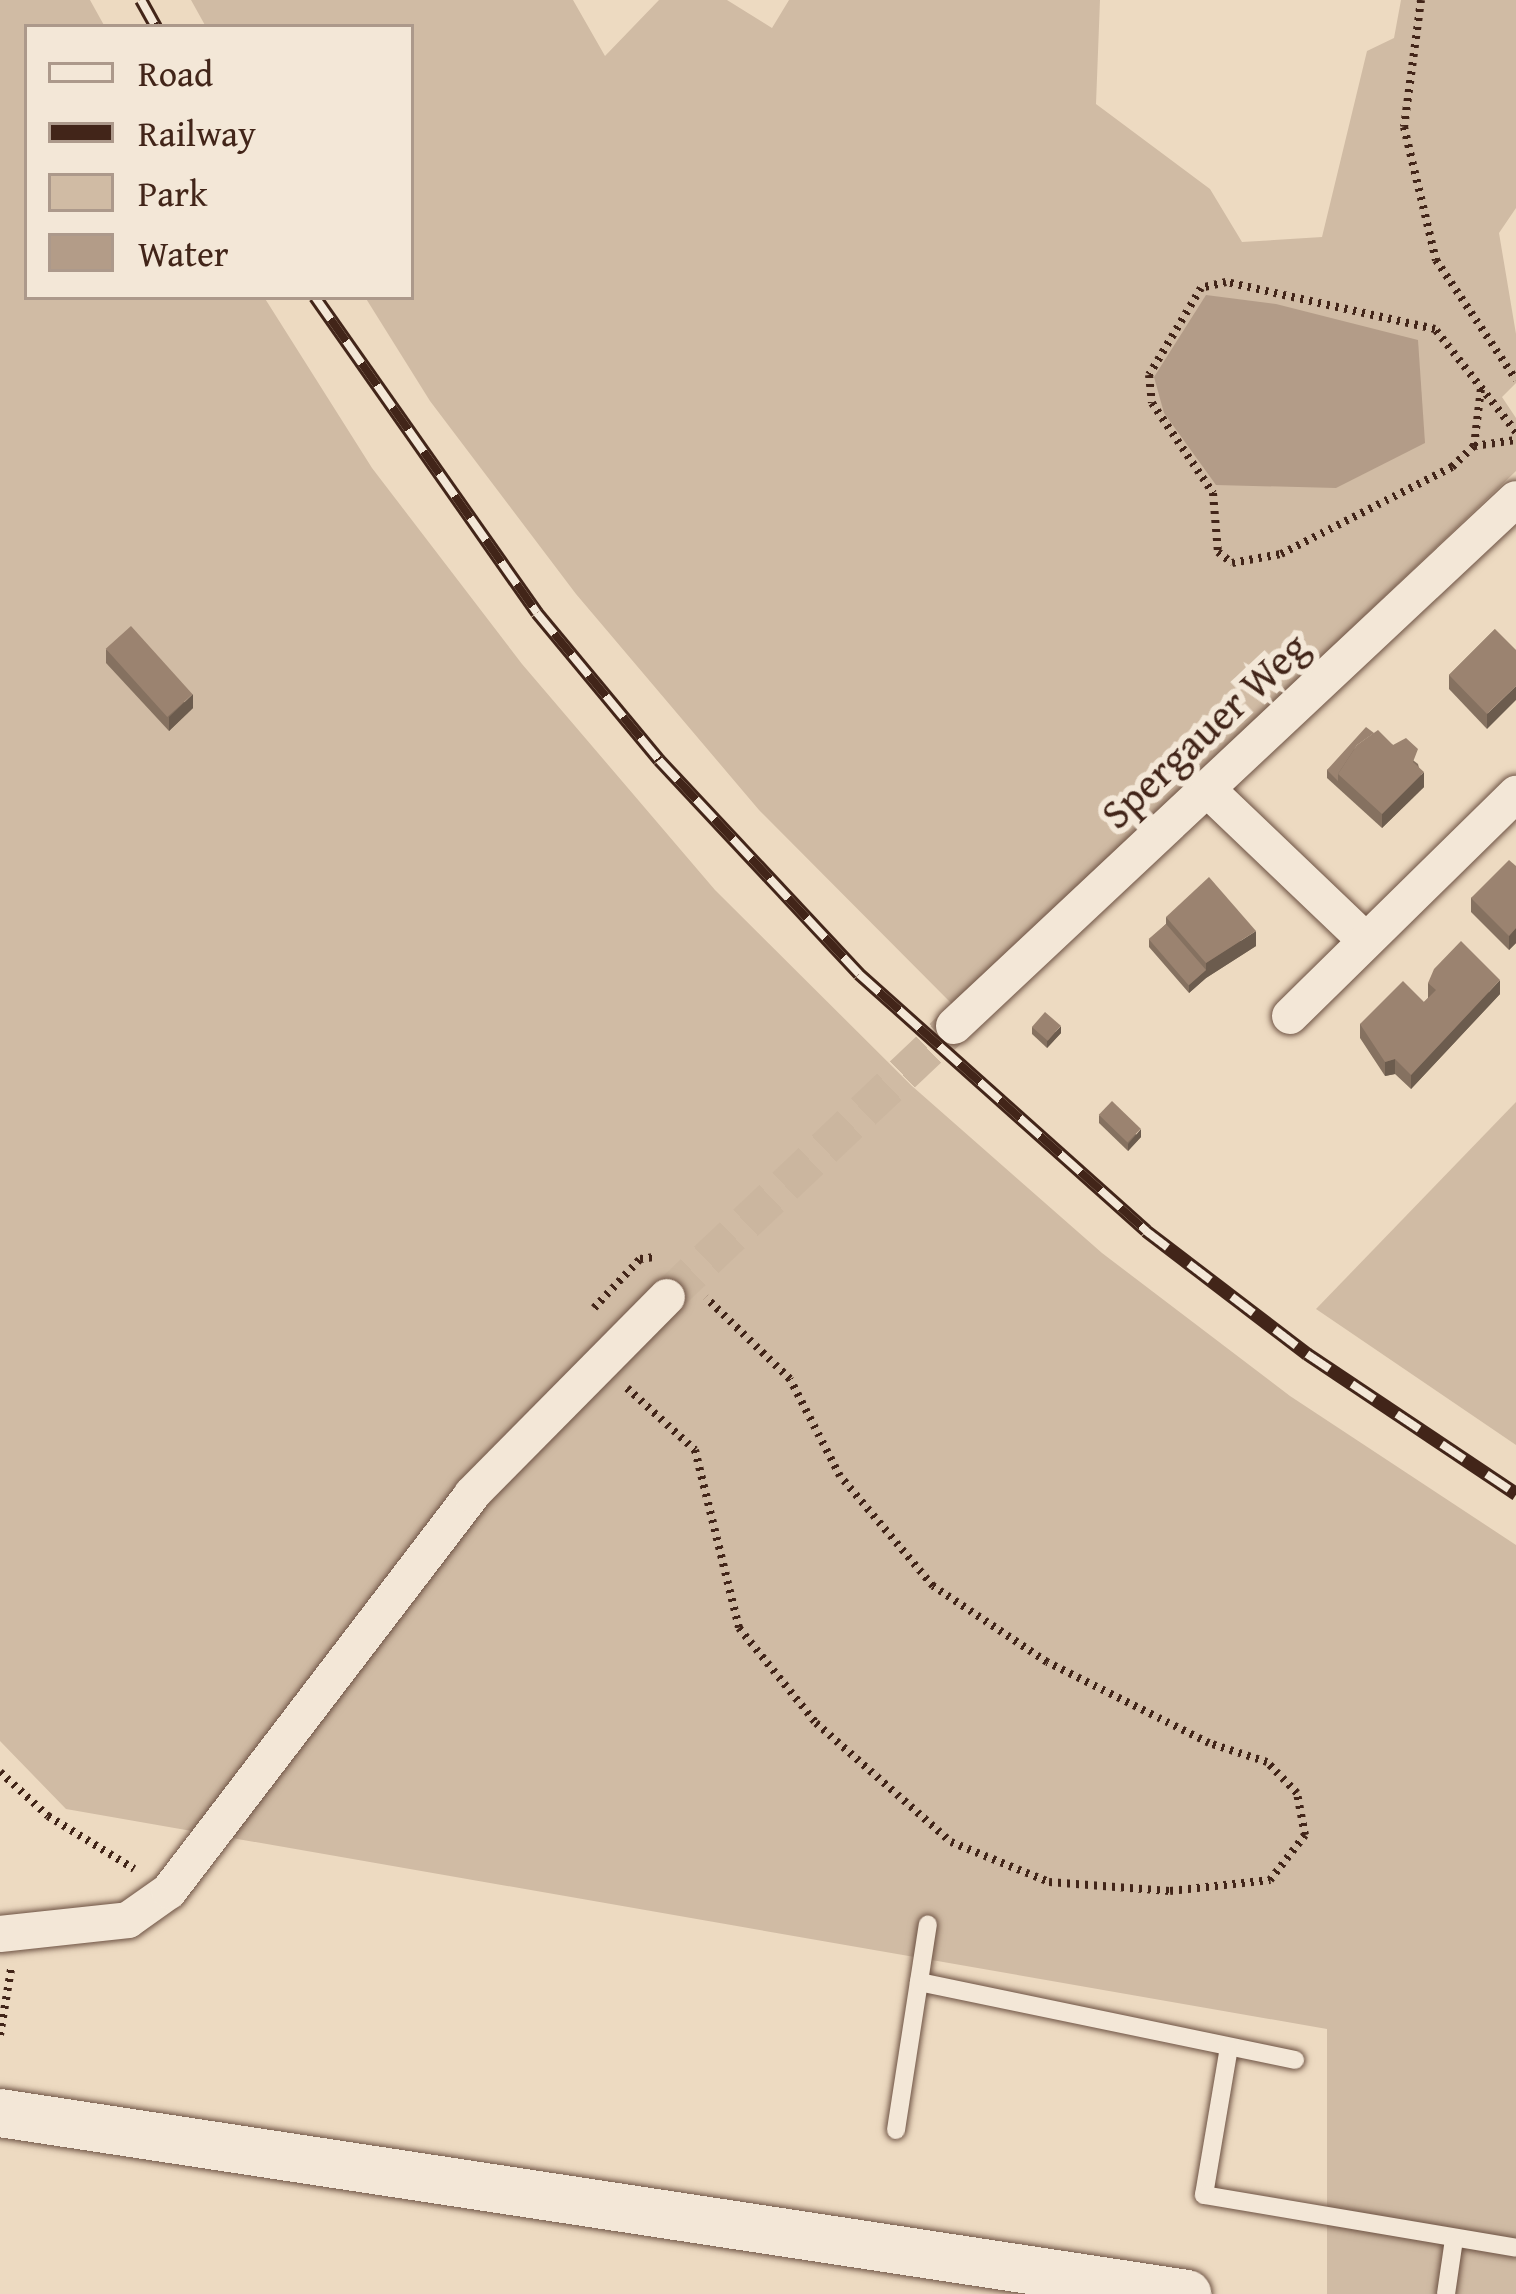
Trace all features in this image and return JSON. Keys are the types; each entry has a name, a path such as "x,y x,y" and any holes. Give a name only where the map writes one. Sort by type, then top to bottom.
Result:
{"main road":[{"path":"0,2113 1187,2294"}],"street":[{"name":"Spergauer Weg","path":"954,1026 1516,499"},
{"path":"1208,789 1365,940"},
{"path":"1290,1016 1516,794"},
{"path":"8,1933 128,1920 170,1891 472,1494 599,1363 681,1292"}],"lane":[{"path":"896,2130 928,1924"},
{"path":"919,1982 1295,2060"},
{"path":"1229,2047 1204,2195 1516,2248"},
{"path":"1446,2294 1454,2239"}],"path":[{"path":"1420,0 1404,127 1436,260 1516,380"},
{"path":"1226,282 1435,328 1516,436 1474,446 1452,467 1281,554 1232,562 1218,552 1213,493 1152,403 1149,375 1201,288 1226,282"},
{"path":"1474,446 1480,387"},
{"path":"594,1308 640,1259 661,1256"},
{"path":"599,1363 695,1450 739,1628 817,1723 951,1841 1049,1882 1170,1891 1270,1880 1305,1835 1297,1792 1267,1762 1209,1743 1047,1662 934,1586 840,1476 790,1379 681,1292"},
{"path":"0,1772 48,1816 170,1891"},
{"path":"0,2035 8,1933"}],"green space":[{"path":"0,0 90,0 103,24 24,24 24,300 266,300 372,468 522,664 715,890 912,1086 1102,1253 1290,1396 1516,1545 1516,2294 1327,2294 1327,2029 66,1809 0,1741"},
{"path":"191,0 573,0 605,56 659,0 727,0 772,28 789,0 1100,0 1096,104 1210,189 1242,242 1322,237 1367,51 1394,38 1401,0 1516,0 1516,208 1499,233 1516,334 1516,383 1502,397 1516,418 1516,471 955,1007 759,810 576,594 430,401 367,300 414,300 414,24 204,24"},
{"path":"1516,1102 1516,1445 1316,1309"}],"water":[{"path":"1206,295 1276,304 1418,340 1425,443 1336,488 1216,485 1164,413 1154,377"}],"building":[{"path":"131,626 193,694 167,717 106,649"},
{"path":"1495,629 1516,650 1516,686 1487,714 1449,675"},
{"path":"1366,727 1374,733 1357,745 1338,781 1327,770"},
{"path":"1378,730 1393,745 1406,738 1418,749 1413,762 1424,772 1382,814 1338,774 1357,745"},
{"path":"1509,860 1516,866 1516,928 1509,936 1471,898"},
{"path":"1209,877 1256,931 1206,963 1166,917"},
{"path":"1166,924 1206,970 1189,985 1149,939"},
{"path":"1461,941 1500,980 1411,1075 1395,1059 1385,1062 1360,1024 1403,981 1424,1002 1436,990 1428,983 1434,969"},
{"path":"1045,1012 1061,1026 1048,1041 1032,1027"},
{"path":"1112,1101 1141,1129 1128,1142 1099,1115"}],"tunnel":[{"path":"667,1297 954,1026"}],"railway":[{"path":"141,0 154,24"},
{"path":"317,300 537,613 659,760 859,974 1146,1231 1307,1354 1516,1494"}]}
